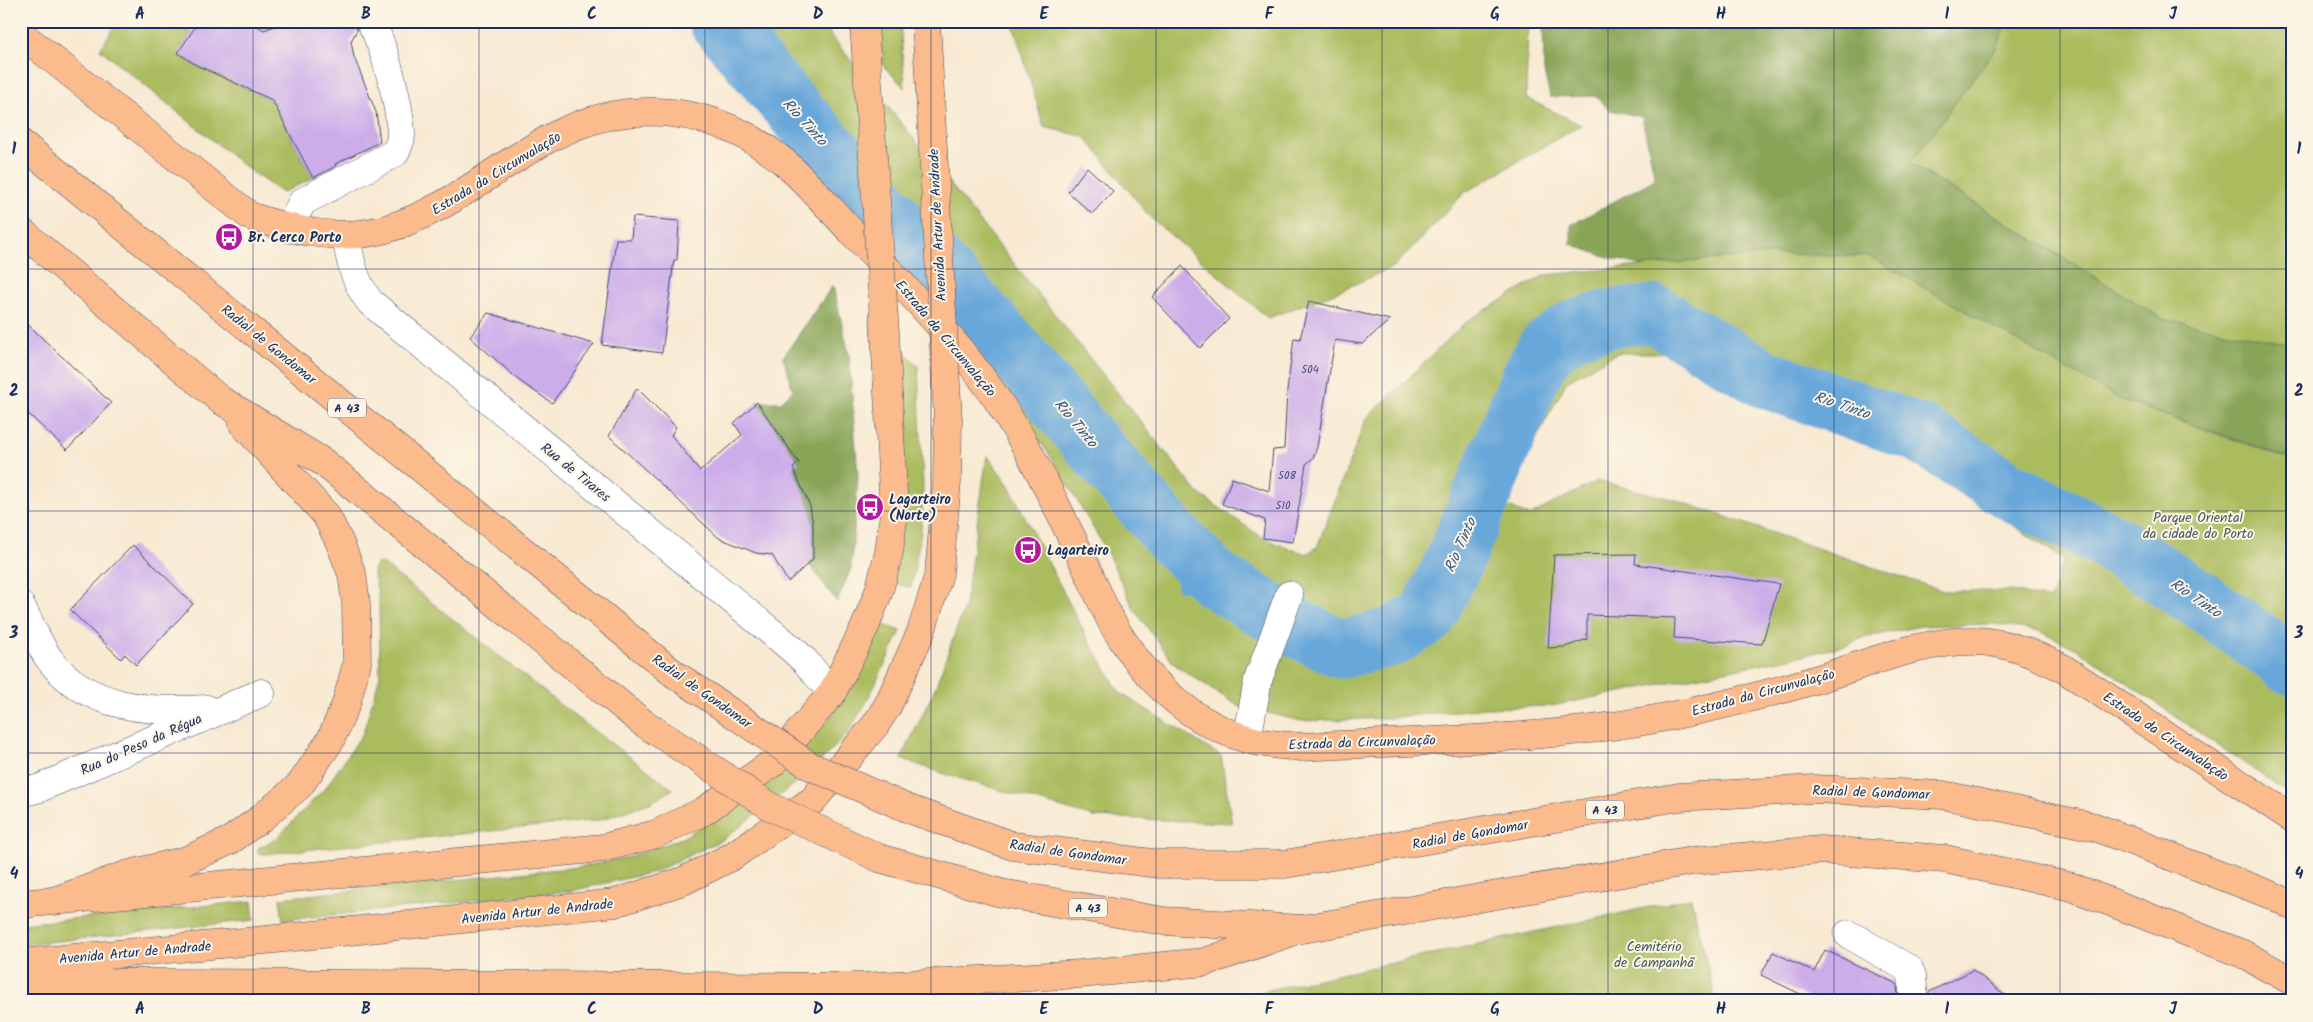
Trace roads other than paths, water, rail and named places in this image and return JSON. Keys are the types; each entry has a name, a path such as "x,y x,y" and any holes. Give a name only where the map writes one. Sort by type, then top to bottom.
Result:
{"main road":[{"name":"Avenida Artur de Andrade","path":"21,963 275,939 615,903 683,881 731,857 812,800 876,724 888,705 921,632 939,574 947,482 948,420 926,21"},
{"path":"21,904 603,848 656,834 704,811 774,762 832,693 865,627 879,591 889,552 894,513 885,333 863,23"},
{"name":"Estrada da Circunvalação","path":"21,34 250,216 289,229 346,235 382,230 421,218 556,135 594,119 635,112 672,111 712,121 749,138 784,162 903,286 971,364 995,396 1031,455 1118,634 1140,663 1167,693 1191,713 1219,728 1247,739 1302,747 1530,735 1612,726 1669,717 1774,692 1909,651 1943,644 1976,641 2005,645 2034,653 2061,667 2292,818"},
{"name":"Radial de Gondomar","path":"21,143 673,673 810,766 909,809 1014,846 1160,864 1285,864 1679,797 1814,789 1943,794 2095,827 2276,897 2292,906"},
{"name":"A 43","path":"21,231 219,399 323,462 642,722 771,807 879,858 1001,893 1163,921 1302,929 1692,861 1821,850 1945,859 2072,887 2244,954 2292,981"},
{"path":"57,900 129,874 187,860 231,840 260,820 300,785 330,741 346,704 357,663 356,619 352,574 340,543 326,515 219,399"},
{"path":"21,982 862,987 1080,974 1205,962 1302,929"}],"street":[{"path":"289,229 302,202 395,153 400,144 401,134 387,64 370,21"},
{"name":"Rua de Tirares","path":"346,235 352,272 359,288 370,302 792,649 805,661 832,693"},
{"path":"1247,739 1258,680 1289,595"},
{"path":"21,606 48,658 66,678 91,694 116,704 140,708 196,710 221,708"},
{"name":"Rua do Peso da Régua","path":"21,793 40,788 221,708 261,693"},
{"path":"1848,934 1909,969 1912,976 1914,1001"}],"waterway":[{"name":"Rio Tinto","path":"718,21 792,108 1005,340 1174,539 1215,579 1294,627 1342,649 1392,637 1427,616 1454,562 1531,376 1546,349 1573,330 1612,318 1654,314 1763,378 1919,433 2005,488 2114,544 2208,605 2292,666"},
{"path":"1181,586 1215,579"}],"place":[{"name":"Br. Cerco Porto","path":"229,237"},
{"name":"Lagarteiro (Norte)","path":"870,507"},
{"name":"Lagarteiro","path":"1028,550"}],"park label":[{"name":"Parque Oriental da cidade do Porto","path":"2198,526"},
{"name":"Cemitério de Campanhã","path":"1654,954"}]}
